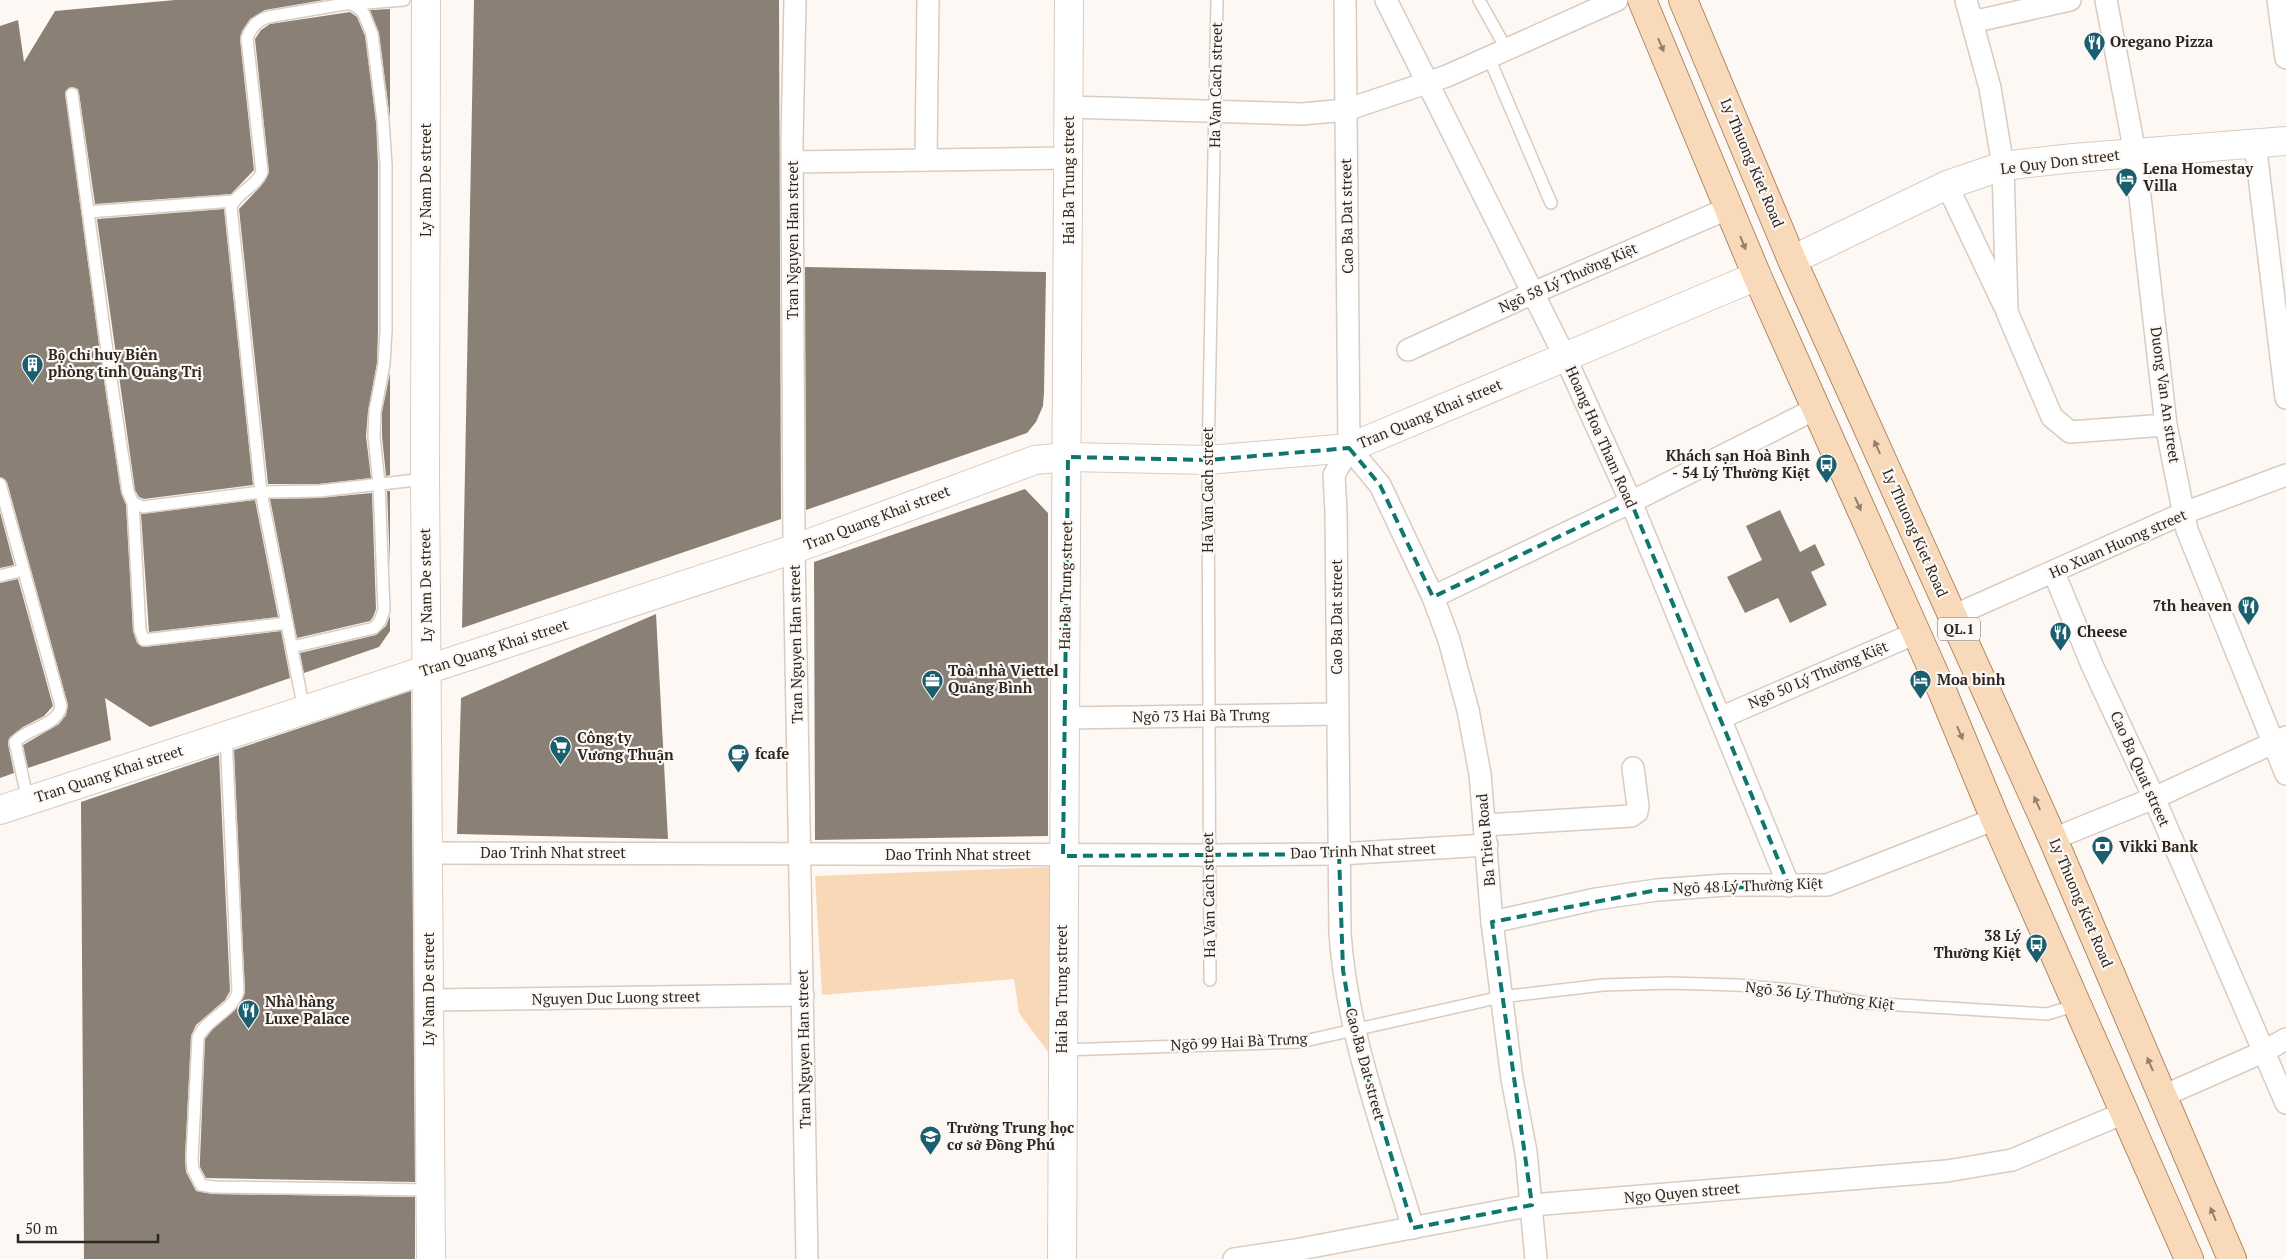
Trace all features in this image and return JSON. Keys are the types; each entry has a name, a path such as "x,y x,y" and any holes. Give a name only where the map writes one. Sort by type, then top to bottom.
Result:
{"main road":[{"name":"QL.1","path":"1642,0 1756,276 1943,693 1995,819 2189,1259"},
{"name":"Ly Thuong Kiet Road","path":"1683,0 1792,260 2053,839 2232,1259"},
{"path":"1756,276 1792,260"},
{"path":"1916,633 1952,616"},
{"path":"1943,693 1980,676"},
{"path":"2124,1113 2164,1096"}],"street":[{"name":"Ly Nam De street","path":"426,0 425,479 431,1259"},
{"name":"Tran Nguyen Han street","path":"795,0 792,162 794,549 807,1259"},
{"path":"926,160 928,0"},
{"name":"Hai Ba Trung street","path":"1062,1259 1063,856 1068,457 1070,0"},
{"name":"Cao Ba Dat street","path":"1345,0 1349,448 1334,475 1342,970 1353,1029 1413,1228"},
{"name":"Hoang Hoa Tham Road","path":"1386,0 1565,357 1631,502 1789,886"},
{"path":"1069,107 1302,114 1346,110 1429,83 1617,0"},
{"path":"1966,0 1990,88 2003,166 2008,312"},
{"path":"1972,22 2070,0"},
{"name":"Duong Van An street","path":"2106,0 2136,153 2166,425 2187,530 2280,740 2286,774"},
{"path":"2278,0 2286,58"},
{"name":"Le Quy Don street","path":"1792,260 1947,186 2003,166 2136,153 2286,142"},
{"path":"2255,143 2286,398"},
{"path":"792,162 1069,158"},
{"path":"1947,186 2008,312 2052,417 2070,432 2166,425"},
{"name":"Ngõ 58 Lý Thường Kiệt","path":"1408,350 1533,293 1729,208"},
{"name":"Tran Quang Khai street","path":"0,810 794,549 1035,460 1068,457 1208,460 1349,448 1756,276"},
{"path":"1433,597 1631,502 1815,409"},
{"name":"Ba Trieu Road","path":"1349,448 1380,485 1433,597 1449,640 1468,710 1480,774 1492,922 1512,1079 1526,1152 1536,1259"},
{"name":"Ho Xuan Huong street","path":"1952,616 2054,573 2184,513 2286,475"},
{"name":"Cao Ba Quat street","path":"2054,573 2092,665 2154,798 2286,1104"},
{"name":"Ngõ 50 Lý Thường Kiệt","path":"1720,718 1916,633"},
{"name":"Ngõ 73 Hai Bà Trưng","path":"1064,718 1338,714"},
{"path":"2053,839 2154,798 2280,740"},
{"name":"Dao Trinh Nhat street","path":"428,853 1063,856 1339,854 1631,816 1637,812 1638,806 1632,768"},
{"name":"Ngõ 48 Lý Thường Kiệt","path":"1492,922 1596,899 1657,890 1726,886 1827,884 1995,819"},
{"name":"Nguyen Duc Luong street","path":"430,1000 803,995"},
{"path":"2164,1096 2262,1052 2286,1039"},
{"name":"Ngo Quyen street","path":"1234,1259 1294,1250 1532,1205 1947,1171 2012,1160 2124,1113"}],"lane":[{"path":"304,710 261,492 231,224 233,201 259,180 262,172 247,38 250,30 258,21 268,16 345,4 404,0"},
{"name":"Ha Van Cach street","path":"1210,980 1208,855 1208,460 1217,0"},
{"path":"1480,0 1551,203"},
{"path":"292,647 374,628 384,610 379,484 374,436 375,411 384,364 386,165 383,121 372,34 363,12 353,4"},
{"path":"72,94 110,373 128,492 133,503 140,630 144,640 287,623"},
{"path":"88,212 233,201"},
{"path":"133,503 143,507 261,492 320,491 425,479"},
{"path":"0,484 62,706 60,712 54,718 19,736 15,742 28,801"},
{"path":"0,576 23,570"},
{"path":"226,736 238,992 236,1000 208,1023 198,1037 192,1159 196,1179 201,1185 213,1187 431,1190"},
{"name":"Ngõ 36 Lý Thường Kiệt","path":"1501,996 1603,985 1670,983 1792,990 1866,1004 1954,1010 2048,1014 2077,1005"},
{"name":"Ngõ 99 Hai Bà Trưng","path":"1062,1050 1300,1042 1501,996"}],"highlighted area":[{"path":"1349,448 1380,485 1433,597 1631,502 1789,886 1657,890 1492,922 1532,1205 1413,1228 1353,1029 1343,970 1339,854 1063,856 1068,457 1208,460"}],"shaded area":[{"path":"1050,867 1049,1053 1019,1013 1014,979 822,995 815,876"}],"building":[{"path":"175,0 324,0 265,10 250,19 242,31 240,39 254,170 231,194 95,204 78,89 71,87 65,92 103,374 121,493 126,505 133,631 137,643 145,647 281,631 290,678 150,727 105,698 111,740 28,768 23,745 59,724 66,715 68,705 7,482 0,477 0,26 18,20 24,62 55,11"},
{"path":"474,0 779,0 781,519 462,628"},
{"path":"390,9 390,119 379,33 370,10"},
{"path":"350,12 357,17 365,36 376,122 378,165 377,363 368,411 366,436 371,478 319,484 268,484 239,209 261,186 269,172 255,39 261,30 270,24"},
{"path":"224,209 253,485 144,499 139,497 135,490 97,219"},
{"path":"805,267 1046,272 1044,392 1043,406 1036,422 1027,433 806,510"},
{"path":"390,373 390,475 386,476 382,412"},
{"name":"Toà nhà Viettel Quảng Bình","path":"1025,489 1048,513 1048,836 815,840 814,562"},
{"path":"387,491 390,491 390,565"},
{"path":"372,493 376,609 373,617 370,621 297,638 270,499 319,498"},
{"path":"255,500 278,617 149,632 141,514"},
{"path":"1780,510 1800,552 1815,544 1825,565 1811,572 1827,605 1790,623 1778,598 1745,613 1727,577 1762,560 1746,526"},
{"path":"0,512 14,565 0,568"},
{"path":"18,579 53,706 44,716 23,727 10,737 8,744 14,773 0,778 0,583"},
{"name":"Công ty Vương Thuận","path":"656,614 668,839 457,834 461,698"},
{"path":"390,616 390,631 379,647 304,673 300,653 376,635 386,626"},
{"path":"411,691 415,1182 206,1178 200,1167 205,1039 212,1030 236,1009 245,992 234,750"},
{"path":"219,755 230,991 225,1000 196,1025 191,1036 186,1172 196,1191 212,1194 415,1197 415,1259 84,1259 81,802"}],"place":[{"name":"Oregano Pizza","path":"2094,61"},
{"name":"Lena Homestay Villa","path":"2127,197"},
{"name":"Bộ chỉ huy Biên phòng tỉnh Quảng Trị","path":"32,383"},
{"name":"Khách sạn Hoà Bình - 54 Lý Thường Kiệt","path":"1826,484"},
{"name":"7th heaven","path":"2248,625"},
{"name":"Cheese","path":"2061,651"},
{"name":"Toà nhà Viettel Quảng Bình","path":"932,699"},
{"name":"Moa binh","path":"1921,699"},
{"name":"Công ty Vương Thuận","path":"561,766"},
{"name":"fcafe","path":"739,773"},
{"name":"Vikki Bank","path":"2103,866"},
{"name":"38 Lý Thường Kiệt","path":"2037,964"},
{"name":"Nhà hàng Luxe Palace","path":"249,1030"},
{"name":"Trường Trung học cơ sở Đồng Phú","path":"931,1156"}]}
